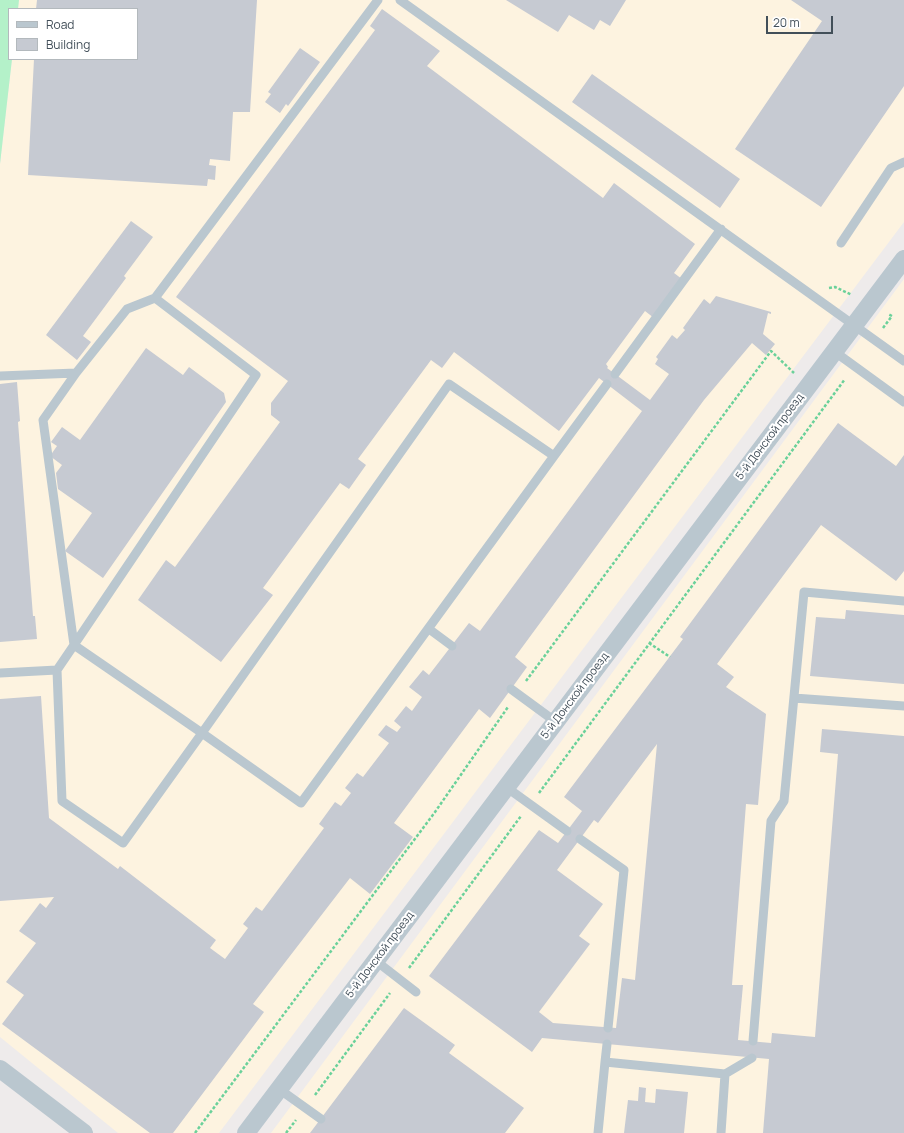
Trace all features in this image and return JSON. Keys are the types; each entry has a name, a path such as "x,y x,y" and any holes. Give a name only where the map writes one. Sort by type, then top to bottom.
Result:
{"street":[{"name":"5-й Донской проезд","path":"252,1131 279,1089 904,259"},
{"path":"0,1069 84,1133"}],"lane":[{"path":"378,0 155,298 127,309 76,373 43,420 74,645 301,803 607,384"},
{"path":"400,0 904,361"},
{"path":"841,243 891,168 904,162"},
{"path":"615,374 721,229"},
{"path":"155,298 256,375 57,670 62,801 124,843 449,384 554,456"},
{"path":"835,352 904,402"},
{"path":"0,376 76,373"},
{"path":"753,1041 771,821 784,801 804,592 904,601"},
{"path":"429,629 452,646"},
{"path":"0,673 57,670"},
{"path":"514,691 556,722"},
{"path":"794,698 904,706"},
{"path":"506,787 567,831"},
{"path":"580,839 624,870 608,1028"},
{"path":"376,961 416,992"},
{"path":"598,1133 607,1044"},
{"path":"605,1062 725,1074 752,1058"},
{"path":"721,1133 725,1074"},
{"path":"279,1089 321,1119"}],"path":[{"path":"874,339 892,316"},
{"path":"195,1133 435,812 514,691 771,351 826,404"},
{"path":"286,1133 854,367"},
{"path":"649,643 670,657"}],"shaded area":[{"path":"19,0 904,0 904,222 219,1133 118,1133 0,1037 0,164 12,60 138,60 138,8 18,8"},
{"path":"904,279 904,1133 271,1133"}],"green space":[{"path":"0,0 19,0 18,8 8,8 8,60 12,60 0,164"}],"building":[{"path":"37,0 257,0 250,112 233,112 230,161 210,159 209,165 216,166 215,180 208,179 207,186 28,175 34,60 138,60 138,8 36,8"},
{"path":"506,0 626,0 610,26 600,20 594,30 569,15 558,32"},
{"path":"791,0 904,0 904,86 821,207 735,149 822,21"},
{"path":"382,9 440,51 427,66 603,198 614,183 695,244 674,273 682,279 654,318 645,311 606,364 608,367 607,368 650,400 669,374 655,364 658,359 656,357 672,335 677,339 685,330 683,328 704,299 710,304 716,296 771,312 771,314 768,313 763,334 775,344 766,355 752,343 704,400 515,657 527,667 490,718 479,709 394,823 413,837 370,894 350,878 253,1004 264,1012 173,1133 150,1133 2,1024 24,995 6,982 36,943 19,931 40,903 46,908 54,897 0,901 0,699 41,696 49,818 118,869 120,866 216,940 210,948 225,959 248,928 243,924 256,907 262,911 324,828 319,824 335,802 341,806 351,793 345,788 357,773 363,777 389,743 378,735 386,725 397,732 401,727 394,721 406,706 412,711 422,697 409,687 423,670 429,675 469,623 480,631 642,411 599,378 559,431 454,352 442,368 431,360 358,459 366,465 349,489 340,483 263,588 273,595 221,662 138,600 166,560 175,567 280,422 271,415 271,403 288,381 176,297 375,30 370,26"},
{"path":"300,48 320,62 288,106 286,104 280,113 265,102 271,94 268,92"},
{"path":"592,74 740,179 720,208 572,102"},
{"path":"131,221 153,237 124,276 126,278 83,336 91,342 77,360 46,335"},
{"path":"146,348 183,375 189,367 224,393 226,402 103,578 65,551 92,513 58,489 56,473 62,465 50,456 57,446 51,442 62,427 80,440"},
{"path":"17,382 20,421 18,422 33,616 35,616 37,639 0,642 0,384"},
{"path":"838,423 896,466 904,455 904,571 896,581 821,525 717,664 734,677 726,687 766,714 758,805 746,804 732,985 743,985 738,1040 771,1043 772,1033 815,1037 838,754 820,752 822,729 904,736 904,1133 763,1133 769,1059 542,1038 532,1052 429,976 539,830 558,843 582,811 564,797 683,639 680,637","holes":["657,744 635,980 622,978 616,1028 553,1023 539,1012 590,944 579,936 603,904 557,870 594,820 598,823"]},
{"path":"846,610 904,615 904,684 810,676 816,617 845,619"},
{"path":"404,1008 455,1045 449,1053 524,1108 505,1133 310,1133"},
{"path":"639,1087 646,1088 645,1102 655,1103 656,1089 688,1092 684,1133 624,1133 628,1100 638,1101"}]}
